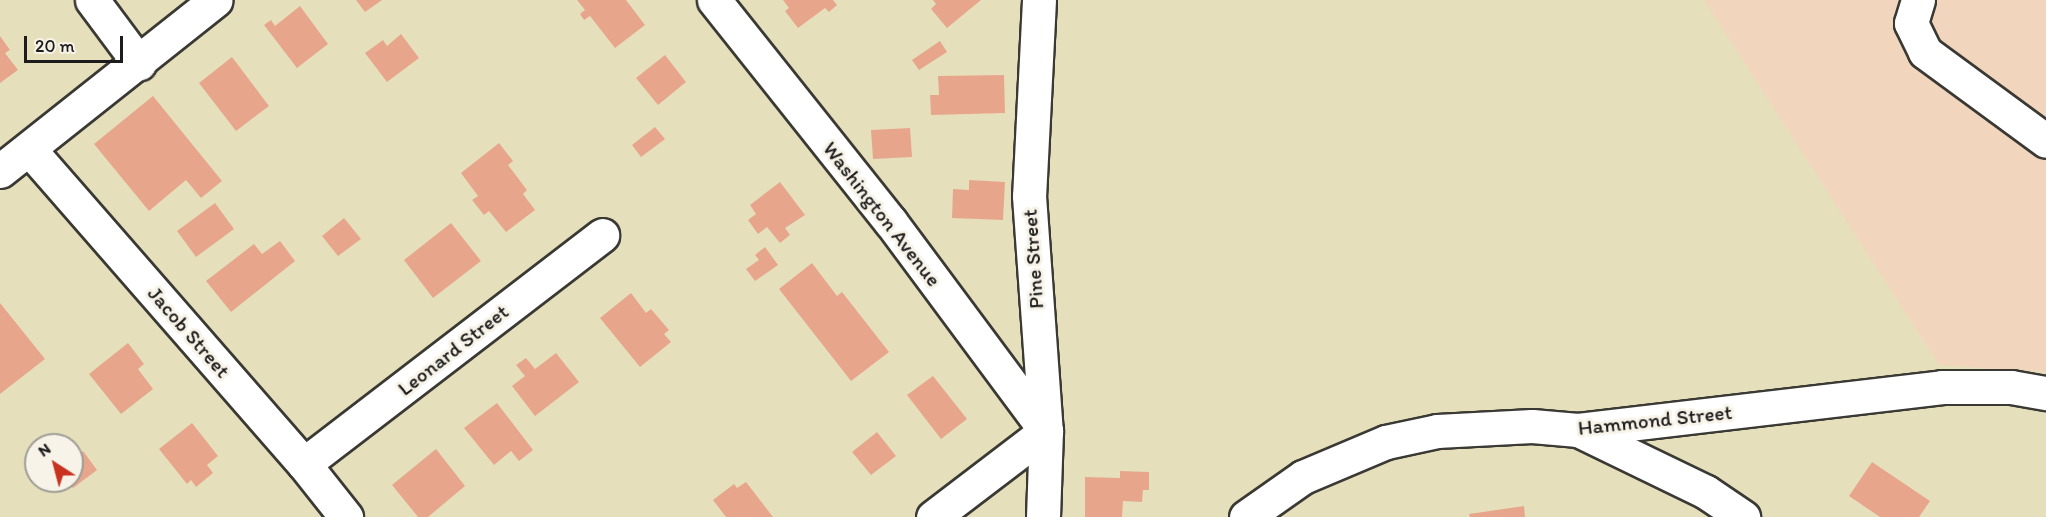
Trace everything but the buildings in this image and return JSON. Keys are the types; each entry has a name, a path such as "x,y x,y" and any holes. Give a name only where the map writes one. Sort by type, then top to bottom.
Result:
{"street":[{"path":"92,0 139,63"},
{"path":"0,171 216,0"},
{"name":"Washington Avenue","path":"714,0 890,221 1046,431"},
{"name":"Pine Street","path":"1039,0 1029,196 1046,431 1043,517"},
{"path":"1918,0 1911,23 1925,52 2046,141"},
{"name":"Jacob Street","path":"29,149 304,464 346,517"},
{"name":"Leonard Street","path":"304,464 602,235"},
{"name":"Hammond Street","path":"1246,517 1303,477 1386,442 1449,431 1532,426 1578,430 1942,387 2011,387 2046,393"},
{"path":"1578,430 1706,492 1743,517"},
{"path":"933,517 1046,431"}],"shaded area":[{"path":"1704,0 2046,0 2046,372 1939,365"}]}
